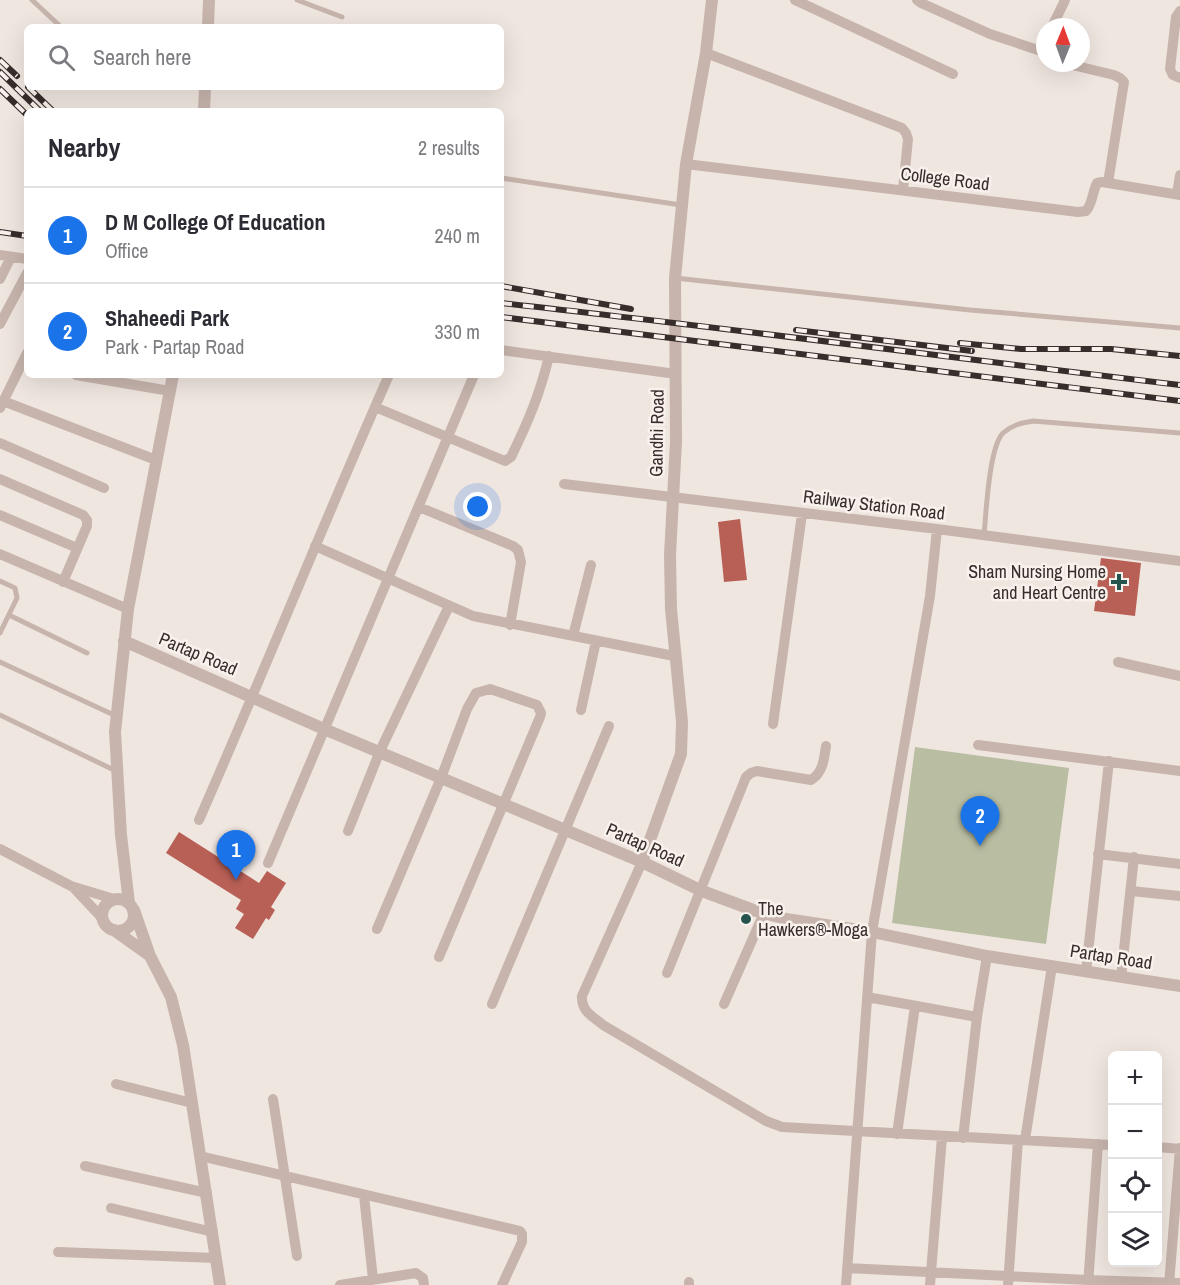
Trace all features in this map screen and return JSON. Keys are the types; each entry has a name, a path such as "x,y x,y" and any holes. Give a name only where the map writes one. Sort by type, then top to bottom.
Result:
{"street":[{"path":"208,24 209,0"},
{"name":"Gandhi Road","path":"642,862 681,754 682,722 674,656 670,555 674,497 675,278 687,164 706,53 712,0"},
{"path":"795,0 953,74"},
{"path":"917,0 990,34 1036,47"},
{"path":"1056,18 1065,0"},
{"path":"1180,10 1176,17 1170,69 1173,75 1180,78"},
{"path":"706,53 902,128 908,139 903,190"},
{"path":"1090,69 1114,75 1124,82 1108,183 1178,195 1180,176"},
{"path":"204,108 205,90"},
{"name":"College Road","path":"687,164 1078,212 1086,211 1091,205 1097,183 1108,183"},
{"path":"0,279 6,256 24,259"},
{"path":"0,324 24,279"},
{"path":"504,350 676,374"},
{"path":"375,407 501,461 508,460 537,400 549,356"},
{"path":"24,362 2,404 156,460"},
{"path":"94,378 170,391"},
{"path":"114,930 122,930 130,926 134,919 121,835 114,732 128,609 172,378"},
{"path":"199,820 388,378"},
{"path":"268,862 473,378"},
{"path":"0,443 104,488"},
{"path":"0,479 83,515 87,520 87,526 63,582"},
{"name":"Railway Station Road","path":"564,484 1180,561"},
{"path":"419,507 518,550 521,562 510,624"},
{"path":"773,724 802,514"},
{"path":"0,515 77,548"},
{"path":"846,1285 872,932 930,596 937,529"},
{"path":"315,546 473,616 674,656"},
{"path":"0,554 128,609"},
{"path":"573,636 591,565"},
{"path":"348,831 380,751 449,606"},
{"name":"Partap Road","path":"124,641 324,729 642,862 702,891 764,912 786,919 872,932 987,956 1180,986"},
{"path":"581,710 596,641"},
{"path":"1118,662 1180,676"},
{"path":"377,929 441,778 467,709 476,693 490,689 532,703 539,708 540,717 439,957"},
{"path":"492,1004 609,726"},
{"path":"978,745 1180,771"},
{"path":"667,973 702,891 746,777 757,771 811,780 821,769 826,746"},
{"path":"1086,971 1109,761"},
{"path":"0,849 71,886 114,899 122,899 131,907 150,956 171,997 183,1045 220,1285"},
{"path":"1098,854 1180,864"},
{"path":"1121,977 1134,857"},
{"path":"642,862 584,989 582,1004 584,1009 603,1025 766,1121 782,1128 1108,1145"},
{"path":"71,886 107,926 150,956"},
{"path":"1131,891 1180,896"},
{"path":"103,919 103,911 107,903 114,899"},
{"path":"724,1004 764,912"},
{"path":"963,1137 977,1017 987,956"},
{"path":"1008,1281 1022,1140 1052,966"},
{"path":"867,997 977,1017"},
{"path":"897,1134 915,1006"},
{"path":"116,1084 192,1103"},
{"path":"273,1099 297,1256"},
{"path":"930,1285 942,1137"},
{"path":"1088,1283 1098,1144"},
{"path":"847,1268 931,1272 1008,1281 1173,1283 1180,1149 1162,1148"},
{"path":"200,1156 520,1231 522,1242 502,1285"},
{"path":"85,1166 207,1193"},
{"path":"364,1196 374,1279"},
{"path":"111,1208 213,1232"},
{"path":"58,1252 216,1258"},
{"path":"340,1285 416,1273 423,1278 424,1285"}],"lane":[{"path":"32,0 58,24"},
{"path":"297,0 342,17"},
{"path":"504,178 682,206"},
{"path":"675,278 970,310 1180,328"},
{"path":"984,535 994,450 1001,435 1014,425 1033,421 1180,433"},
{"path":"0,581 15,588 18,598 0,633"},
{"path":"9,615 87,653"},
{"path":"0,662 116,716"},
{"path":"0,715 116,771"}],"green space":[{"path":"915,747 1069,768 1046,944 892,923"}],"building":[{"path":"740,519 747,580 724,582 718,522"},
{"path":"1101,558 1141,563 1135,616 1094,611"},
{"path":"179,832 259,883 267,871 286,883 271,907 275,910 269,920 266,918 253,939 235,928 244,914 236,909 241,900 166,853"}],"railway":[{"path":"0,60 17,76"},
{"path":"0,72 37,108"},
{"path":"0,89 24,112"},
{"path":"31,90 50,108"},
{"path":"0,232 24,236"},
{"path":"504,287 631,309"},
{"path":"504,303 1180,385"},
{"path":"504,317 1180,401"},
{"path":"796,330 972,351"},
{"path":"960,343 1021,349 1111,349 1180,356"}],"place":[{"name":"Sham Nursing Home and Heart Centre","path":"1119,582"},
{"name":"Shaheedi Park","path":"980,846"},
{"name":"D M College Of Education","path":"236,880"},
{"name":"The Hawkers®-Moga","path":"746,919"}]}
